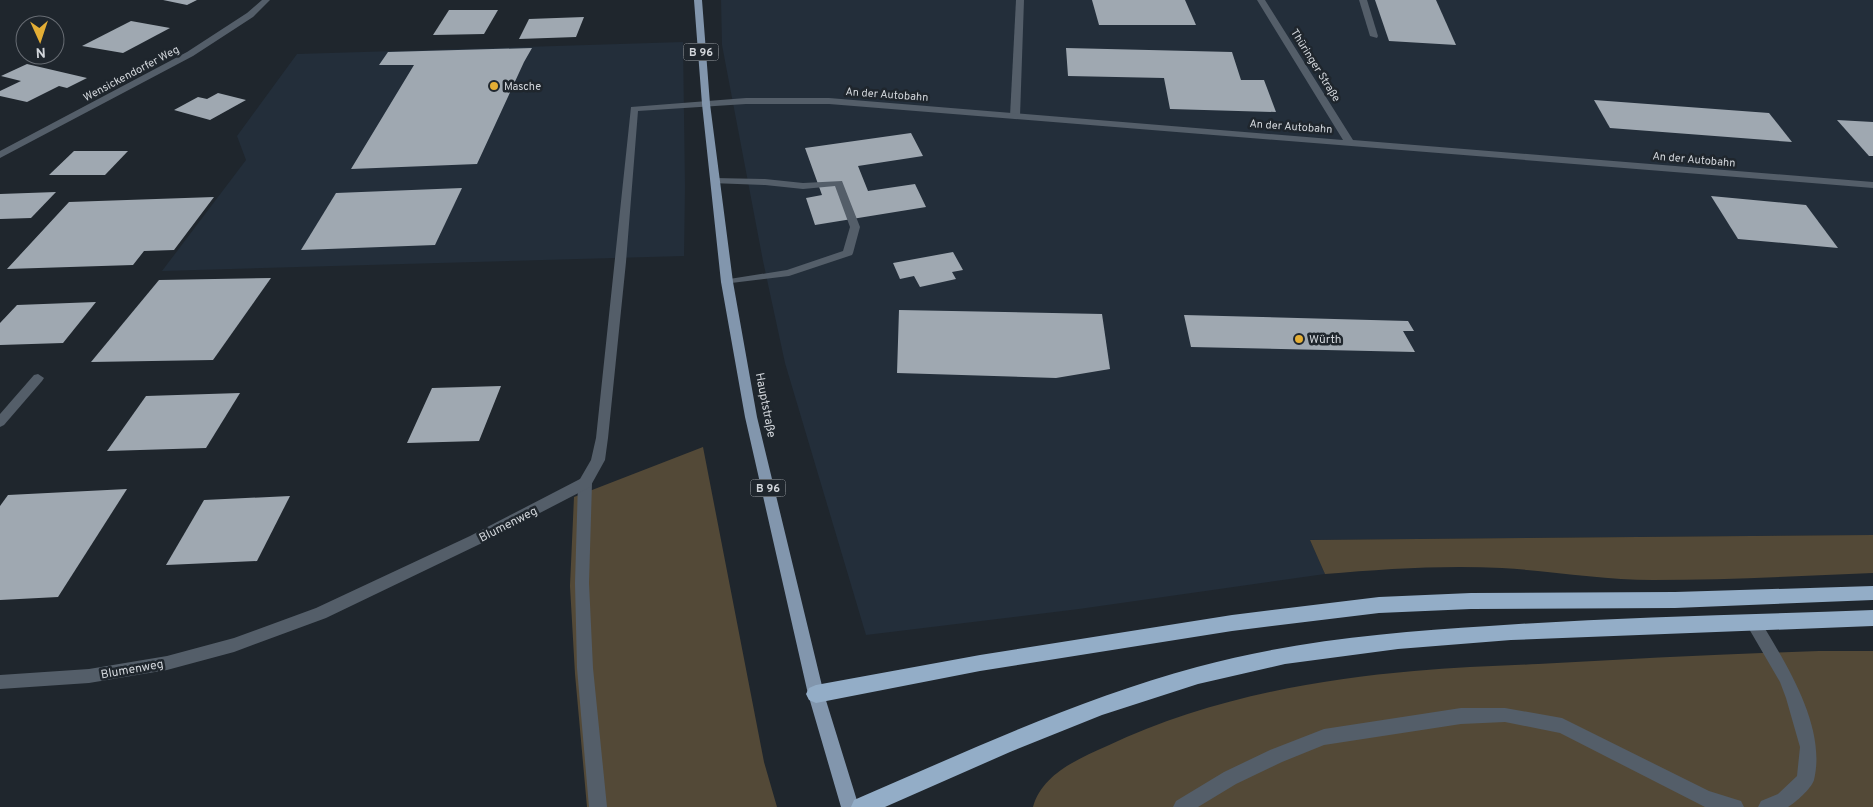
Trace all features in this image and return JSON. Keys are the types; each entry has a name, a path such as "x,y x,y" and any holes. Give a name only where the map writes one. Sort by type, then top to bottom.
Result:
{"highway":[{"path":"816,694 980,663 1232,623 1379,605 1665,600 1873,593"},
{"path":"861,807 1079,715 1150,689 1247,663 1346,647 1435,636 1873,618"}],"main road":[{"name":"Hauptstraße","path":"698,0 714,181 727,282 751,417 816,694 850,807"}],"street":[{"name":"Wensickendorfer Weg","path":"0,155 190,54 250,15 266,0"},
{"path":"1015,116 1020,0"},
{"name":"Thüringer Straße","path":"1261,0 1349,142"},
{"path":"1363,0 1374,36"},
{"name":"An der Autobahn","path":"706,104 746,101 829,101 1873,185"},
{"path":"598,807 585,668 582,583 584,483 598,460 602,438 621,262 634,109 706,104"},
{"path":"714,181 765,182 804,186 839,184 855,227 848,254 790,273 727,282"},
{"path":"0,422 38,378"},
{"name":"Blumenweg","path":"0,682 89,676 129,670 167,663 234,645 321,613 516,520 584,483"},
{"path":"1752,622 1786,679 1800,716 1808,747 1805,780 1784,800 1767,807"},
{"path":"1182,807 1230,778 1276,756 1324,737 1452,717 1505,715 1562,726 1706,799 1735,807"}],"shaded area":[{"path":"721,0 1873,0 1873,535 1310,540 1325,574 1079,609 866,635 785,363 763,261 722,45"},
{"path":"683,42 684,256 162,271 246,160 237,136 297,54"},
{"path":"703,447 764,762 777,807 587,807 575,674 570,586 574,497"},
{"path":"1873,535 1873,573 1680,580 1615,579 1521,569 1480,567 1414,568 1325,574 1310,540"},
{"path":"1819,651 1873,651 1873,807 1033,807 1044,785 1062,769 1096,751 1143,730 1180,717 1218,705 1296,687 1335,680 1445,668"}],"building":[{"path":"163,0 197,0 187,5"},
{"path":"1092,0 1185,0 1196,25 1099,25"},
{"path":"1375,0 1436,0 1456,45 1389,41"},
{"path":"449,10 498,10 484,34 433,35"},
{"path":"584,17 576,37 519,39 529,19"},
{"path":"131,21 170,28 123,53 82,46"},
{"path":"532,48 477,164 351,169 414,65 379,65 388,52"},
{"path":"1066,48 1232,52 1241,80 1264,80 1276,112 1170,109 1164,78 1068,76"},
{"path":"25,65 31,65 87,78 67,88 59,86 27,102 0,96 0,91 21,81 1,76"},
{"path":"218,93 246,100 210,120 174,110 198,97 207,99"},
{"path":"1594,100 1769,113 1792,142 1610,128"},
{"path":"1837,120 1873,122 1873,156 1869,156"},
{"path":"911,133 923,156 858,166 868,191 915,184 926,207 815,225 806,198 822,195 805,148"},
{"path":"74,151 128,151 105,175 49,175"},
{"path":"462,188 435,245 301,250 336,193"},
{"path":"56,192 31,218 0,219 0,194"},
{"path":"1711,196 1806,205 1838,248 1738,239"},
{"path":"214,197 174,250 144,251 133,265 7,269 69,202"},
{"path":"953,252 963,270 952,272 956,279 920,287 914,276 900,279 893,263"},
{"path":"271,278 213,360 91,362 159,280"},
{"path":"96,302 63,343 0,345 0,323 17,305"},
{"path":"899,310 1102,314 1110,369 1056,378 897,373"},
{"name":"Würth","path":"1184,315 1408,321 1414,331 1403,331 1415,352 1191,347"},
{"path":"501,386 479,441 407,443 432,388"},
{"path":"240,393 206,448 107,451 146,396"},
{"path":"127,489 58,597 0,600 0,506 8,495"},
{"path":"290,496 257,561 166,565 204,500"}],"place":[{"name":"Masche","path":"494,86"},
{"name":"Würth","path":"1299,339"}]}
